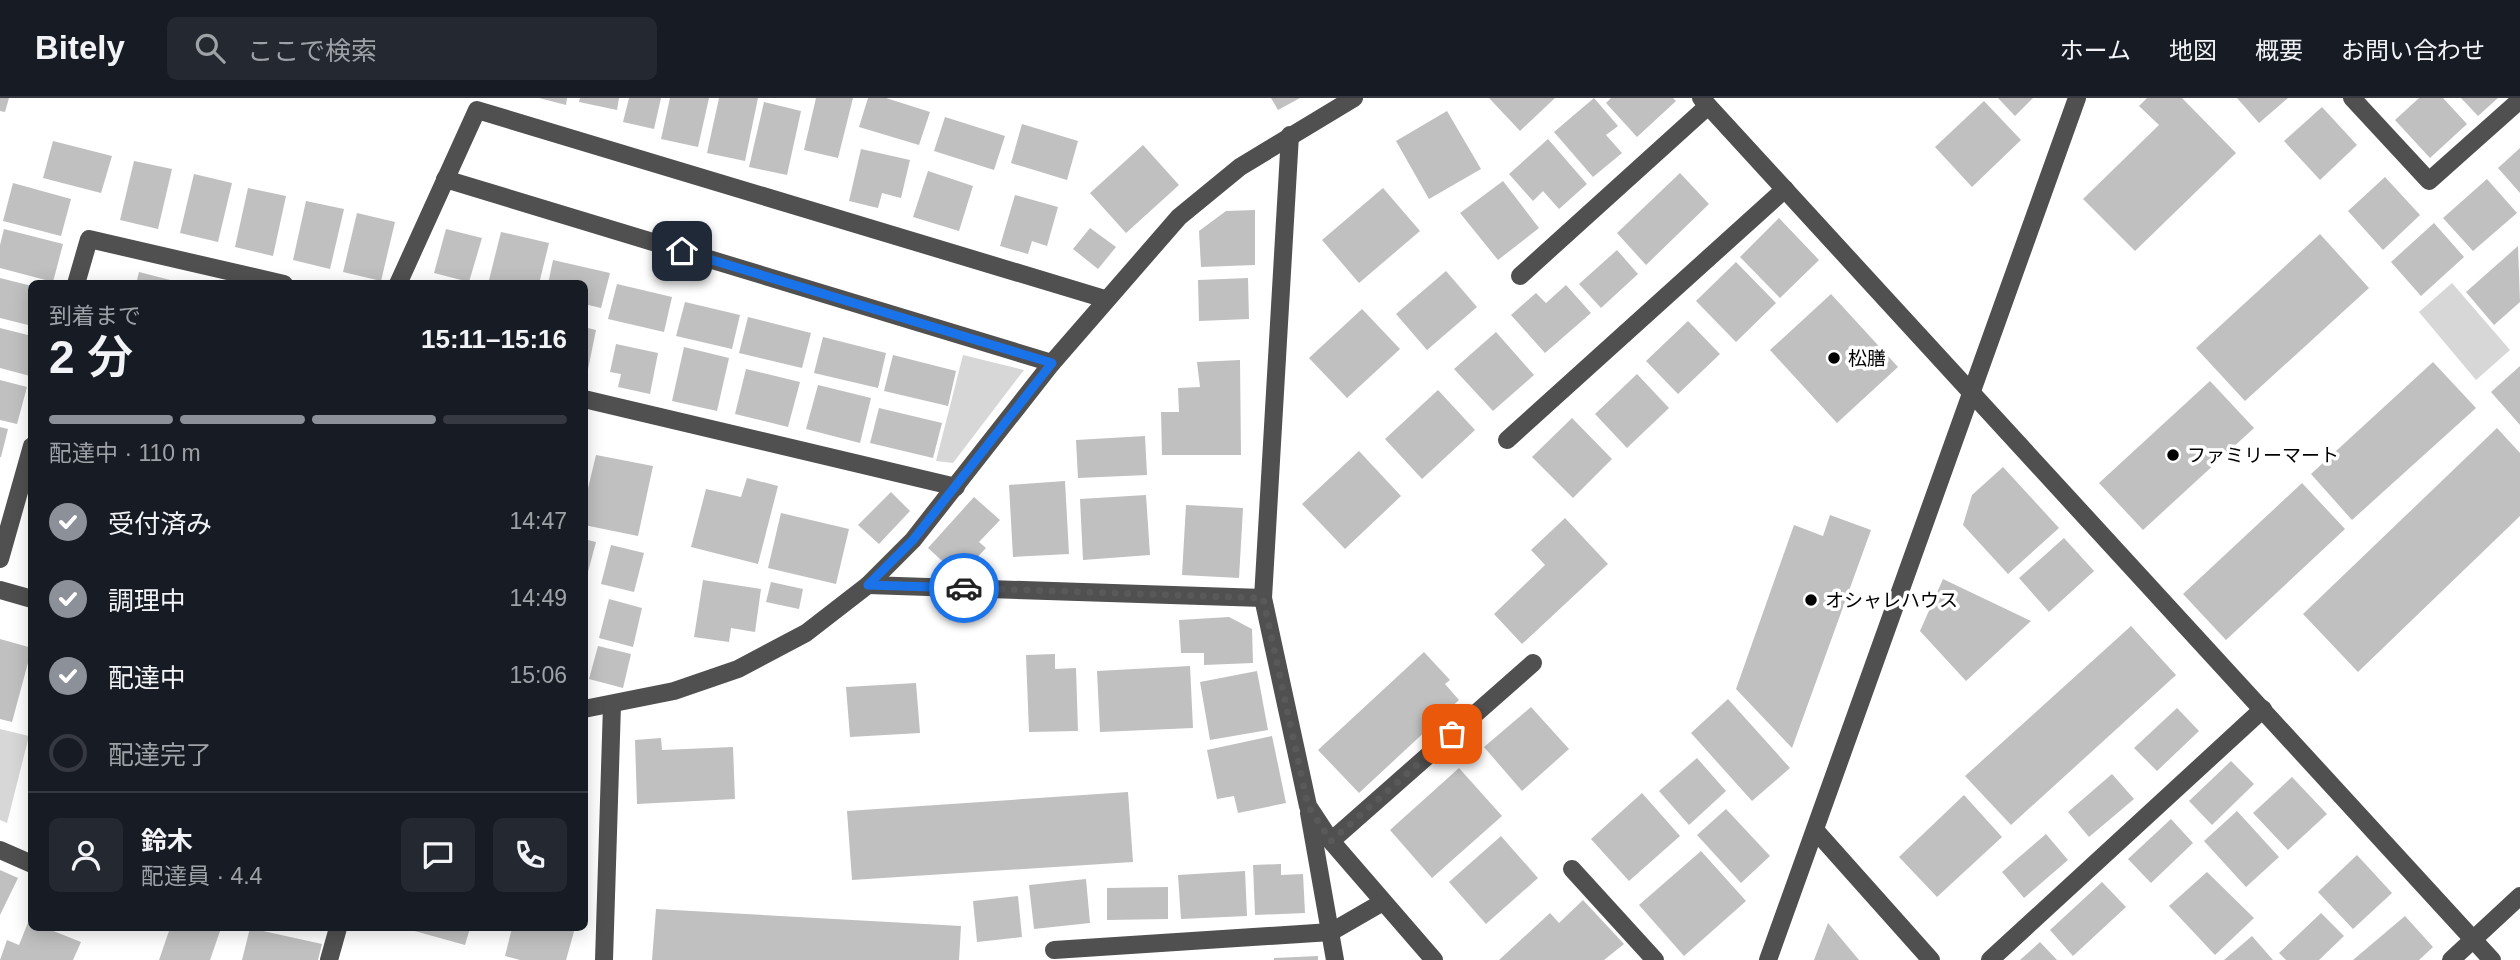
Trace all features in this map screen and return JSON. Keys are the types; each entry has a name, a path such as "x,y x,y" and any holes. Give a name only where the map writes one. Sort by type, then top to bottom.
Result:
{"street":[{"path":"588,708 674,691 738,669 806,633 868,585 913,540 1052,363 1179,217 1240,167 1354,98"},
{"path":"1768,960 2077,98"},
{"path":"2352,98 2429,181 2520,100"},
{"path":"1520,276 1705,102 2492,960"},
{"path":"400,280 477,110 1105,299"},
{"path":"1290,135 1263,598 1308,806 1335,960"},
{"path":"445,179 1052,363"},
{"path":"1507,440 1785,189"},
{"path":"77,280 89,239 267,280"},
{"path":"588,400 956,487"},
{"path":"0,559 28,460"},
{"path":"868,585 1263,598"},
{"path":"0,590 28,597"},
{"path":"1331,841 1533,663"},
{"path":"604,960 612,705"},
{"path":"1990,960 2263,709"},
{"path":"1308,806 1331,841 1434,960"},
{"path":"1815,830 1931,960"},
{"path":"0,850 28,862"},
{"path":"1572,869 1655,960"},
{"path":"2452,960 2520,896"},
{"path":"1054,950 1331,932 1382,902"},
{"path":"330,960 337,931"}],"shaded area":[{"path":"2452,283 2510,350 2476,380 2419,312"},
{"path":"963,355 1024,370 953,463 936,461"},
{"path":"0,729 28,736 28,740 7,823 0,820"}],"building":[{"path":"0,98 9,98 5,112 0,111"},
{"path":"539,98 567,98 566,105"},
{"path":"580,98 619,98 617,110 579,102"},
{"path":"629,98 661,98 654,129 623,122"},
{"path":"670,98 709,98 698,147 661,139"},
{"path":"719,98 758,98 745,161 707,153"},
{"path":"816,98 853,98 838,158 804,150"},
{"path":"868,98 886,98 930,112 919,145 859,127"},
{"path":"1271,98 1300,98 1278,110"},
{"path":"1489,98 1555,98 1520,131"},
{"path":"1594,98 1618,126 1606,135 1622,153 1593,177 1554,132"},
{"path":"1611,98 1673,98 1676,101 1637,137 1606,103"},
{"path":"1998,98 2033,98 2015,116"},
{"path":"2147,98 2182,98 2236,153 2135,251 2083,199 2159,125 2139,106"},
{"path":"2237,98 2288,98 2259,123"},
{"path":"2419,98 2443,98 2467,124 2430,158 2395,120"},
{"path":"2461,98 2498,98 2478,116"},
{"path":"1984,101 2021,140 1972,187 1935,147"},
{"path":"764,102 801,111 787,175 749,167"},
{"path":"2322,107 2357,145 2320,180 2284,141"},
{"path":"1447,111 1481,169 1429,199 1396,141"},
{"path":"945,117 1005,136 994,170 934,151"},
{"path":"1022,124 1078,141 1067,180 1011,163"},
{"path":"1548,139 1587,184 1559,209 1543,191 1533,201 1509,174"},
{"path":"53,141 112,156 101,193 43,178"},
{"path":"1143,145 1179,185 1126,233 1090,193"},
{"path":"2520,148 2520,193 2498,168"},
{"path":"861,149 910,160 901,198 882,193 878,208 849,201"},
{"path":"134,161 172,169 158,229 120,220"},
{"path":"928,171 973,186 959,231 913,217"},
{"path":"1680,173 1709,204 1646,265 1617,233"},
{"path":"194,174 232,183 218,242 180,233"},
{"path":"2385,177 2420,215 2383,250 2348,211"},
{"path":"2487,179 2517,213 2473,251 2443,218"},
{"path":"1503,181 1539,228 1498,260 1460,213"},
{"path":"13,183 71,199 61,236 3,221"},
{"path":"248,188 286,196 273,256 235,247"},
{"path":"1383,188 1420,231 1359,283 1322,240"},
{"path":"1015,195 1058,207 1047,246 1032,241 1028,254 1000,246"},
{"path":"306,201 344,209 330,269 293,260"},
{"path":"1255,210 1255,265 1201,267 1199,231 1226,211"},
{"path":"357,213 395,222 381,280 343,272"},
{"path":"1779,218 1819,260 1780,298 1740,257"},
{"path":"2434,223 2464,257 2421,296 2391,262"},
{"path":"1090,228 1116,247 1098,269 1073,249"},
{"path":"4,229 63,244 54,280 0,268 0,245"},
{"path":"446,229 482,238 470,280 434,273"},
{"path":"501,232 549,243 540,280 489,280"},
{"path":"2320,234 2369,288 2245,401 2196,348"},
{"path":"2518,246 2520,302 2494,325 2466,292"},
{"path":"1617,250 1638,274 1601,308 1579,284"},
{"path":"553,260 610,273 601,308 588,305 588,280 549,280"},
{"path":"1736,262 1776,303 1736,342 1696,301"},
{"path":"1446,271 1477,307 1427,350 1396,314"},
{"path":"139,272 170,280 137,280"},
{"path":"0,278 28,285 28,325 0,318"},
{"path":"1248,278 1249,319 1199,321 1198,280"},
{"path":"617,284 672,297 664,332 608,319"},
{"path":"1566,285 1591,313 1545,353 1511,315 1536,293 1546,303"},
{"name":"松膳","path":"1831,294 1898,367 1837,423 1770,350"},
{"path":"685,302 740,315 732,349 676,336"},
{"path":"1362,309 1400,349 1347,398 1309,358"},
{"path":"748,317 811,333 802,368 739,353"},
{"path":"1688,321 1720,354 1678,394 1646,361"},
{"path":"0,328 28,335 28,375 0,368"},
{"path":"588,328 596,330 588,369"},
{"path":"1496,332 1534,375 1493,411 1454,369"},
{"path":"823,337 886,353 878,388 814,373"},
{"path":"616,344 658,353 650,394 618,387 621,374 610,372"},
{"path":"684,347 729,358 717,411 672,401"},
{"path":"893,355 956,371 948,406 884,391"},
{"path":"1240,360 1241,455 1162,455 1161,412 1179,412 1178,388 1200,387 1197,362"},
{"path":"2433,362 2476,408 2352,520 2311,474"},
{"path":"2520,366 2520,425 2491,392"},
{"path":"746,369 800,382 788,427 735,414"},
{"path":"1637,374 1669,408 1627,448 1595,414"},
{"path":"0,380 27,387 17,424 0,420"},
{"path":"2210,381 2254,428 2143,530 2099,483"},
{"path":"818,385 871,398 860,443 806,429"},
{"path":"1438,390 1475,430 1422,479 1385,439"},
{"path":"879,408 942,423 933,458 870,443"},
{"path":"1572,418 1612,459 1573,498 1532,457"},
{"path":"0,427 8,429 1,457 0,457"},
{"path":"2497,428 2520,453 2520,516 2358,672 2303,614"},
{"path":"1145,436 1147,475 1078,478 1076,440"},
{"path":"1359,451 1401,496 1345,549 1302,504"},
{"path":"596,455 653,466 638,536 588,526 588,488"},
{"path":"2003,467 2059,528 2008,574 1963,525 1972,495"},
{"path":"747,478 778,486 758,564 691,547 706,489 741,497"},
{"path":"1065,481 1069,554 1013,557 1009,485"},
{"path":"2302,483 2345,529 2226,640 2183,594"},
{"path":"891,492 910,511 879,544 858,525"},
{"path":"1146,495 1150,555 1083,560 1080,499"},
{"path":"974,497 1000,520 979,542 986,548 967,568 960,561 951,569 928,548"},
{"path":"1186,505 1243,508 1239,578 1182,575"},
{"path":"781,513 849,529 836,584 768,568"},
{"path":"1830,515 1871,530 1792,748 1736,689 1794,525 1823,536"},
{"path":"1565,518 1608,564 1522,644 1494,614 1545,565 1531,550"},
{"path":"2064,538 2094,571 2049,612 2019,578"},
{"path":"588,540 596,542 588,572"},
{"path":"611,545 644,553 634,592 601,584"},
{"path":"1943,579 2031,621 1966,681 1920,631"},
{"path":"703,580 761,589 755,632 731,628 729,642 694,637"},
{"path":"771,582 803,589 799,609 766,602"},
{"path":"609,599 642,608 633,647 599,638"},
{"path":"1229,617 1252,629 1253,663 1204,665 1204,653 1181,653 1179,620"},
{"path":"2131,626 2176,675 2011,825 1965,776"},
{"path":"0,639 28,647 28,663 12,722 0,719"},
{"path":"598,646 631,654 623,688 589,679"},
{"path":"1424,652 1450,680 1445,684 1459,700 1359,793 1318,750"},
{"path":"1055,654 1055,669 1076,668 1078,731 1029,732 1026,655"},
{"path":"1190,666 1193,728 1100,732 1097,671"},
{"path":"1257,671 1268,730 1210,740 1200,682"},
{"path":"916,683 920,733 850,737 846,687"},
{"path":"1728,699 1790,768 1752,801 1691,733"},
{"path":"1531,707 1569,749 1522,791 1484,747"},
{"path":"2177,708 2199,731 2157,771 2134,748"},
{"path":"1272,736 1286,803 1238,813 1234,796 1217,799 1207,750"},
{"path":"661,738 662,750 733,747 735,799 637,804 635,740"},
{"path":"1697,758 1726,791 1689,825 1659,791"},
{"path":"2231,761 2254,784 2212,825 2189,801"},
{"path":"1459,768 1502,816 1432,878 1390,830"},
{"path":"2112,774 2134,799 2089,837 2068,812"},
{"path":"2292,777 2327,814 2288,850 2253,813"},
{"path":"1128,792 1133,862 852,880 847,811"},
{"path":"1642,793 1680,836 1629,881 1591,839"},
{"path":"1964,795 2002,837 1937,897 1899,857"},
{"path":"1726,809 1770,856 1741,883 1697,835"},
{"path":"2237,811 2279,857 2246,887 2204,841"},
{"path":"2171,819 2193,843 2151,883 2128,859"},
{"path":"2046,834 2068,860 2024,898 2002,872"},
{"path":"1501,836 1538,878 1486,924 1449,882"},
{"path":"1701,851 1746,901 1684,956 1639,905"},
{"path":"2357,855 2392,893 2353,929 2318,892"},
{"path":"1281,864 1281,875 1303,874 1305,913 1255,915 1253,865"},
{"path":"0,870 18,878 0,915"},
{"path":"1245,871 1247,916 1181,919 1178,875"},
{"path":"2207,872 2254,918 2215,955 2169,906"},
{"path":"1086,879 1090,923 1034,929 1029,885"},
{"path":"2102,882 2126,907 2073,956 2050,930"},
{"path":"1168,887 1168,919 1107,920 1107,888"},
{"path":"1018,896 1022,937 977,942 973,901"},
{"path":"1583,900 1624,944 1604,960 1499,960 1550,913 1559,923"},
{"path":"656,909 961,926 959,960 652,960"},
{"path":"2321,913 2344,936 2319,960 2286,960 2279,953"},
{"path":"2405,916 2433,947 2419,960 2353,960"},
{"path":"28,922 28,931 54,931 81,942 73,960 0,960 7,940 19,945"},
{"path":"1828,923 1859,960 1814,960"},
{"path":"169,931 220,931 210,960 159,960"},
{"path":"249,931 264,931 322,944 318,960 242,960"},
{"path":"415,931 469,931 465,945"},
{"path":"511,931 574,931 566,960 520,960 505,956"},
{"path":"2252,936 2273,960 2224,960"},
{"path":"2040,942 2057,960 2020,960"},
{"path":"1318,956 1318,960 1274,960 1274,958"}],"way so far":[{"path":"964,588 1263,598 1308,806 1331,841 1452,734"}],"place":[{"name":"松膳","path":"1834,358"},
{"name":"ファミリーマート","path":"2173,455"},
{"name":"オシャレハウス","path":"1811,600"}],"route":[{"path":"682,251 1052,363 913,540 868,585 964,588"}]}
